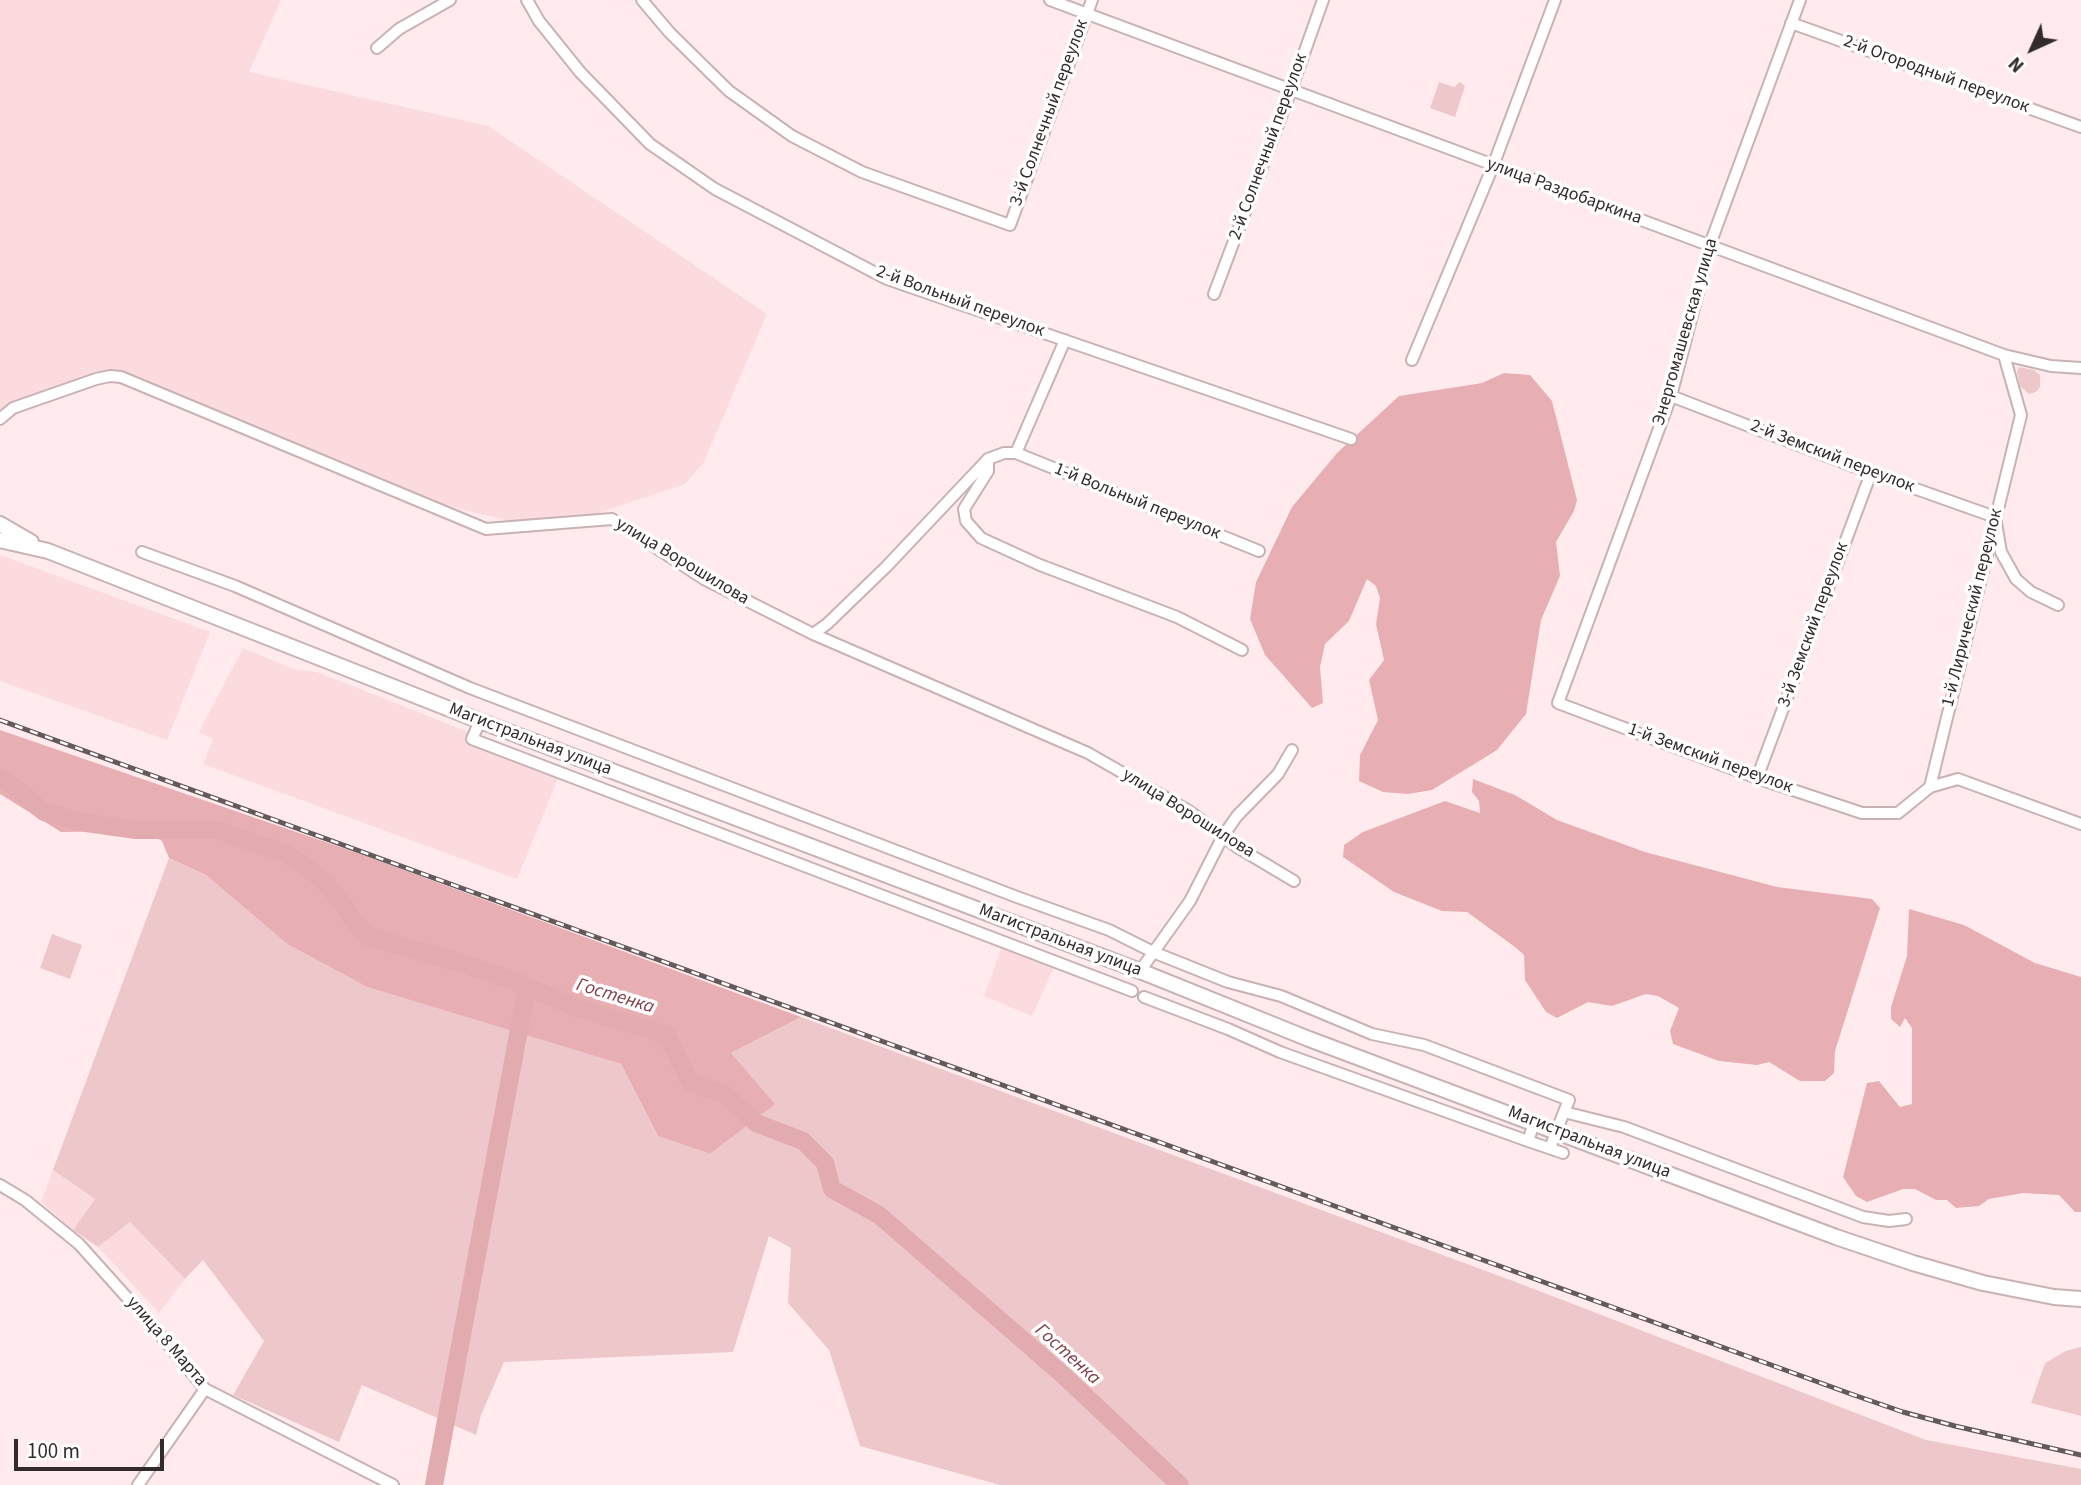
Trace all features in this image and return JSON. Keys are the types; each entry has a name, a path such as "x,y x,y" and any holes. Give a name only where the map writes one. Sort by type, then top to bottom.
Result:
{"main road":[{"name":"Магистральная улица","path":"0,524 48,551 480,721 1836,1237 1983,1283 2054,1297 2081,1299"},
{"name":"Магистральная улица","path":"0,540 48,551"}],"street":[{"path":"377,48 399,29 450,0"},
{"name":"2-й Вольный переулок","path":"527,0 539,21 580,72 650,144 715,189 887,279 1351,439"},
{"name":"3-й Солнечный переулок","path":"642,0 670,33 729,91 792,136 862,172 1010,225 1092,0"},
{"name":"улица Раздобаркина","path":"1050,0 2004,355 2051,366 2081,368"},
{"name":"2-й Солнечный переулок","path":"1214,295 1323,0"},
{"path":"1412,360 1493,166 1555,0"},
{"name":"Энергомашевская улица","path":"1558,703 1671,396 1710,245 1800,0"},
{"name":"2-й Огородный переулок","path":"1791,23 2081,127"},
{"path":"813,634 886,567 988,459 1004,453 1016,453 1065,340"},
{"name":"1-й Лирический переулок","path":"1930,787 2021,415 2004,355"},
{"name":"улица Ворошилова","path":"0,419 13,408 96,379 110,376 127,378 486,529 612,519 704,579 813,634 1088,753 1189,811 1294,881"},
{"name":"2-й Земский переулок","path":"1671,396 1871,473 1995,517"},
{"name":"1-й Вольный переулок","path":"1016,453 1259,551"},
{"path":"988,459 988,471 964,509 966,521 981,538 1040,565 1178,617 1242,650"},
{"name":"3-й Земский переулок","path":"1757,778 1871,473"},
{"path":"1995,517 2001,552 2017,579 2031,592 2058,605"},
{"path":"142,552 240,588 470,688 1110,930 1153,952 1228,982 1281,996 1372,1034 1424,1045 1569,1100 1549,1148"},
{"name":"1-й Земский переулок","path":"1558,703 1757,778 1862,813 1898,813 1930,787"},
{"path":"480,721 471,739 1132,991"},
{"path":"1140,971 1190,901 1223,836 1237,816 1278,774 1292,750"},
{"path":"1930,787 1958,779 2081,824"},
{"path":"1144,997 1280,1052 1563,1153"},
{"path":"1564,1112 1623,1127 1863,1217 1889,1221 1906,1219"},
{"path":"1528,1141 1535,1123"},
{"name":"улица 8 Марта","path":"0,1185 25,1200 79,1244 205,1389 393,1485"},
{"path":"138,1485 205,1389"}],"shaded area":[{"path":"0,0 281,0 249,72 488,126 767,314 703,464 685,484 547,530 423,500 378,484 113,369 0,411"},
{"path":"1439,82 1454,87 1460,82 1465,86 1455,117 1430,108"},
{"path":"2019,367 2034,370 2040,375 2040,387 2036,392 2029,394 2020,386 2017,371"},
{"path":"1504,373 1530,375 1552,401 1577,500 1574,511 1556,542 1560,576 1541,620 1526,714 1497,750 1432,790 1408,794 1383,792 1359,781 1360,755 1378,720 1369,680 1384,660 1376,624 1380,598 1376,586 1367,579 1349,621 1325,644 1320,667 1323,703 1312,708 1265,655 1250,619 1256,582 1292,507 1337,453 1399,396 1482,383"},
{"path":"0,555 210,632 167,740 0,681"},
{"path":"243,648 296,670 317,672 562,769 517,879 203,764 213,739 199,732"},
{"path":"0,730 366,856 801,1017 731,1053 775,1104 710,1154 658,1136 621,1064 367,987 287,944 206,875 169,858 162,841 144,831 61,832 0,794"},
{"path":"1473,779 1515,795 1557,820 1645,852 1777,887 1872,899 1880,908 1835,1051 1834,1073 1825,1081 1800,1081 1769,1062 1757,1065 1719,1061 1673,1044 1670,1031 1679,1008 1658,996 1646,994 1612,1006 1588,1002 1557,1018 1546,1012 1525,980 1524,955 1515,947 1467,912 1442,911 1394,892 1343,857 1344,845 1363,832 1445,801 1480,813 1479,801 1472,792"},
{"path":"169,858 206,875 287,944 367,987 621,1064 658,1136 710,1154 774,1104 731,1053 801,1017 1521,1284 1926,1440 2081,1469 2081,1485 1000,1485 860,1446 829,1350 788,1303 791,1248 769,1236 733,1352 504,1362 481,1415 476,1435 362,1385 339,1442 233,1395 264,1341 203,1260 185,1279 130,1222 98,1247 73,1230 95,1199 53,1170"},
{"path":"1909,909 1964,925 2035,963 2081,977 2081,1212 2075,1212 2059,1195 2023,1193 1989,1199 1979,1206 1956,1208 1947,1200 1936,1200 1915,1189 1903,1189 1867,1202 1856,1196 1843,1177 1867,1083 1879,1081 1900,1107 1912,1104 1912,1028 1905,1018 1900,1027 1891,1019 1891,1007 1907,956"},
{"path":"52,934 82,945 70,979 40,968"},
{"path":"1002,946 1054,967 1032,1016 984,996"},
{"path":"53,1170 95,1199 73,1230 41,1202"},
{"path":"130,1222 185,1279 159,1313 98,1247"},
{"path":"2081,1347 2081,1416 2031,1403 2045,1363 2066,1351"}],"waterway":[{"name":"Гостенка","path":"0,778 44,812 86,823 136,830 217,830 285,853 325,881 366,936 464,964 575,1007 667,1035 691,1083 726,1095 756,1123 803,1141 825,1163 832,1189 879,1215 1063,1375 1180,1485"},
{"path":"434,1485 527,987"}],"railway":[{"path":"0,720 1851,1394 1955,1426 2081,1455"}]}
